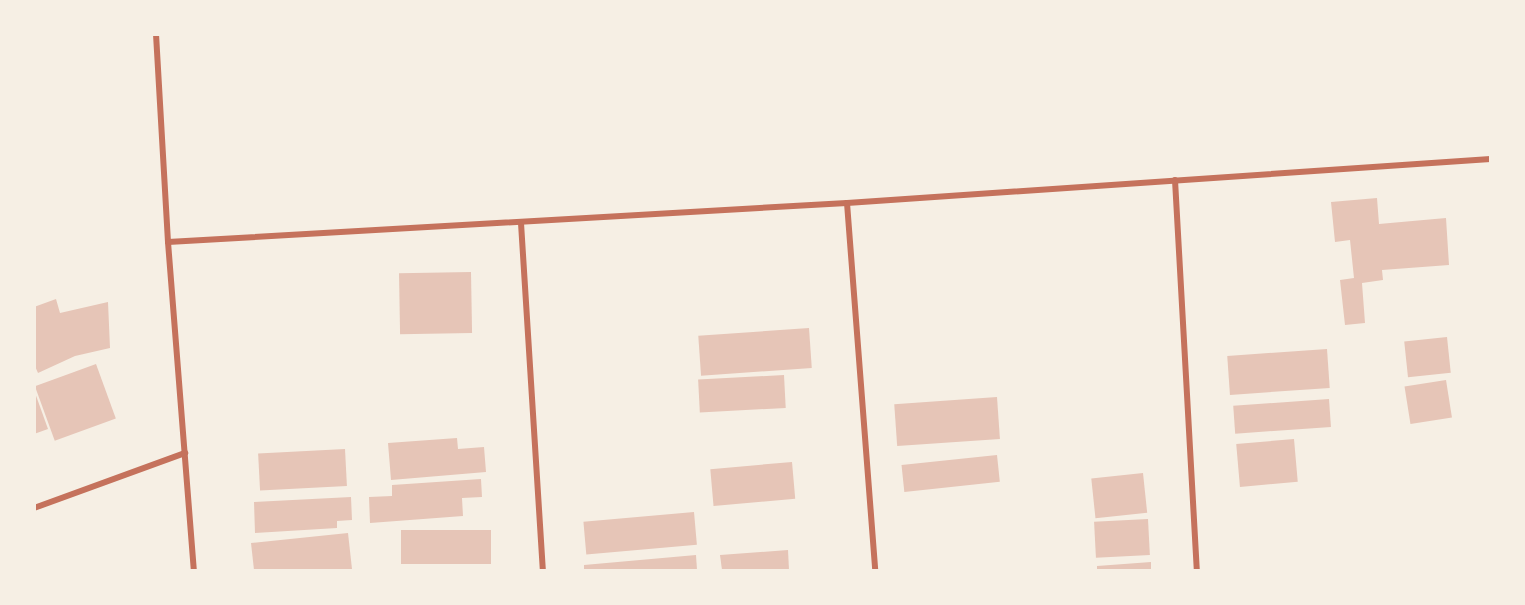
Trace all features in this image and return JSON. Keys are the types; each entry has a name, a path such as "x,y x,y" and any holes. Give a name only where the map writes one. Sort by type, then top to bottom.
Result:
{"street":[{"path":"156,34 168,242 194,570"},
{"path":"168,242 848,203 1491,159"},
{"path":"1175,180 1197,570"},
{"path":"848,203 875,570"},
{"path":"521,223 543,570"},
{"path":"34,508 185,453"}],"building":[{"path":"1377,198 1379,224 1446,218 1449,265 1382,270 1383,280 1362,283 1365,323 1345,325 1340,280 1354,278 1350,240 1335,242 1331,202"},
{"path":"471,272 472,333 400,334 399,273"},
{"path":"56,299 60,313 108,302 110,348 75,356 38,373 34,364 34,307"},
{"path":"809,328 812,368 701,376 698,336"},
{"path":"1447,337 1451,373 1408,377 1404,341"},
{"path":"1327,349 1330,388 1230,395 1227,356"},
{"path":"96,364 116,419 55,441 35,386"},
{"path":"784,375 786,408 700,412 698,380"},
{"path":"1446,380 1452,418 1410,424 1405,387"},
{"path":"34,390 48,429 34,434"},
{"path":"997,397 1000,439 897,446 894,404"},
{"path":"1329,399 1331,427 1235,434 1233,406"},
{"path":"457,438 458,449 484,447 486,472 391,480 388,443"},
{"path":"1294,439 1298,482 1240,487 1236,444"},
{"path":"345,449 347,486 260,491 258,454"},
{"path":"997,455 1000,482 904,492 902,465"},
{"path":"792,462 795,499 714,506 710,469"},
{"path":"1143,473 1147,513 1095,518 1091,478"},
{"path":"481,479 482,497 462,498 463,516 370,523 369,497 392,496 392,485"},
{"path":"351,497 352,520 337,521 337,528 255,533 254,502"},
{"path":"694,512 697,545 586,555 583,522"},
{"path":"1148,519 1150,555 1096,558 1094,522"},
{"path":"401,530 491,530 491,564 401,564"},
{"path":"348,533 352,569 254,570 251,543"},
{"path":"788,550 789,570 722,570 720,555"},
{"path":"696,555 697,570 584,570 584,565"},
{"path":"1151,562 1151,570 1097,570 1097,566"}]}
